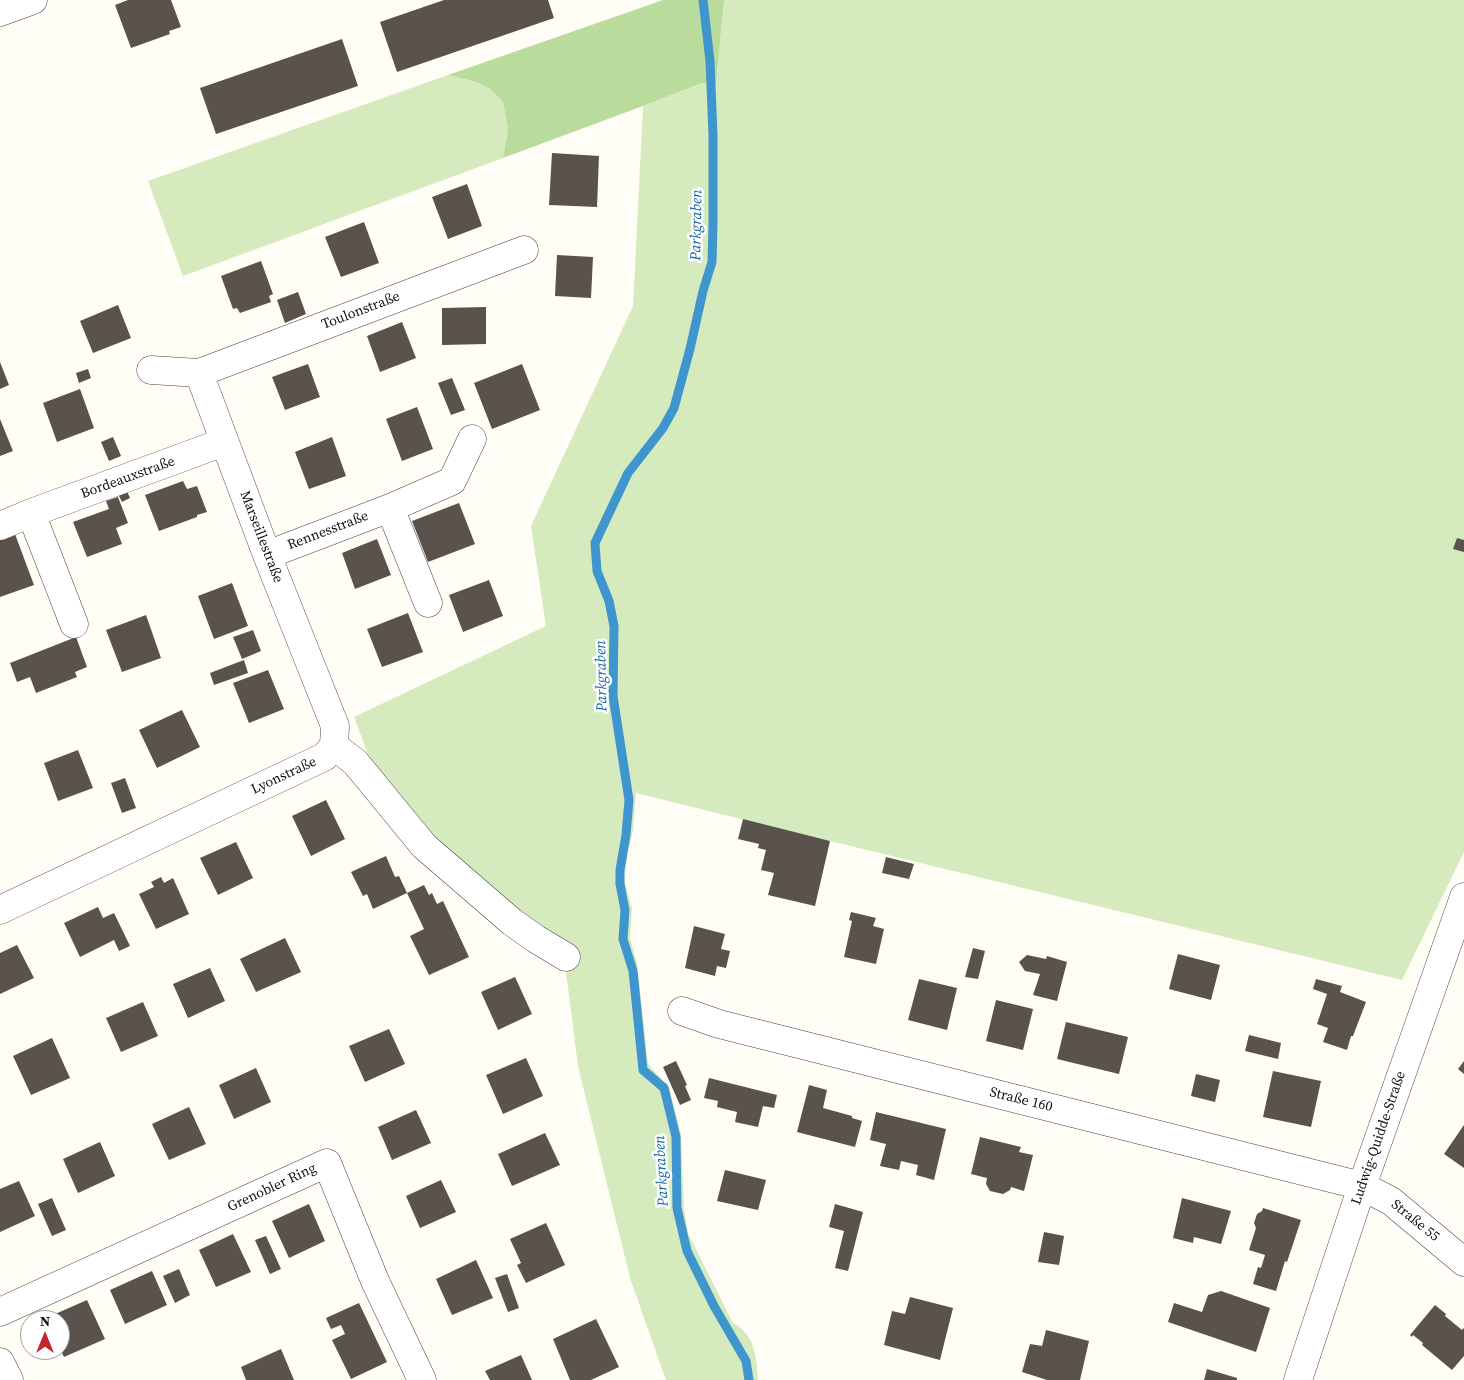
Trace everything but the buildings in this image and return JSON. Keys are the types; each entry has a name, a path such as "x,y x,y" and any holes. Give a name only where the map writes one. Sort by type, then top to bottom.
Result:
{"street":[{"path":"0,12 33,0"},
{"name":"Toulonstraße","path":"199,373 524,250"},
{"path":"151,370 199,373"},
{"name":"Marseillestraße","path":"199,373 267,555 335,726 334,746"},
{"name":"Rennesstraße","path":"267,555 390,508 452,481 472,439"},
{"name":"Bordeauxstraße","path":"0,526 224,442"},
{"path":"390,508 428,603"},
{"path":"31,513 74,624"},
{"path":"334,746 355,762 424,846 512,922 536,939 566,956"},
{"name":"Lyonstraße","path":"0,910 324,757 334,746"},
{"name":"Ludwig-Quidde-Straße","path":"1298,1380 1362,1186 1464,898"},
{"name":"Straße 160","path":"682,1011 729,1026 1362,1186"},
{"name":"Grenobler Ring","path":"0,1312 327,1163 375,1282 422,1380"},
{"name":"Straße 55","path":"1362,1186 1391,1201 1464,1262"},
{"path":"0,1362 9,1380"}],"green space":[{"path":"663,0 724,0 716,84 702,83 503,158 508,130 503,102 490,89 476,82 448,75"},
{"path":"724,0 1464,0 1464,852 1402,980 636,793 633,831 624,879 632,909 630,938 637,963 648,1064 669,1087 681,1135 684,1208 688,1233 733,1323 741,1328 750,1340 755,1355 758,1380 666,1380 630,1278 578,1066 562,940 522,913 445,847 415,817 372,765 354,717 546,626 531,526 633,306 643,106 702,83 716,84"},
{"path":"448,75 476,82 490,89 503,102 508,130 503,158 183,276 148,181"}],"waterway":[{"name":"Parkgraben","path":"703,0 710,61 713,135 712,262 674,408 663,428 628,473 595,543 597,571 609,601 614,626 613,696 629,800 620,870 620,884 625,910 623,939 633,971 643,1070 664,1088 676,1137 677,1208 687,1251 714,1306 746,1361 749,1380"}]}
